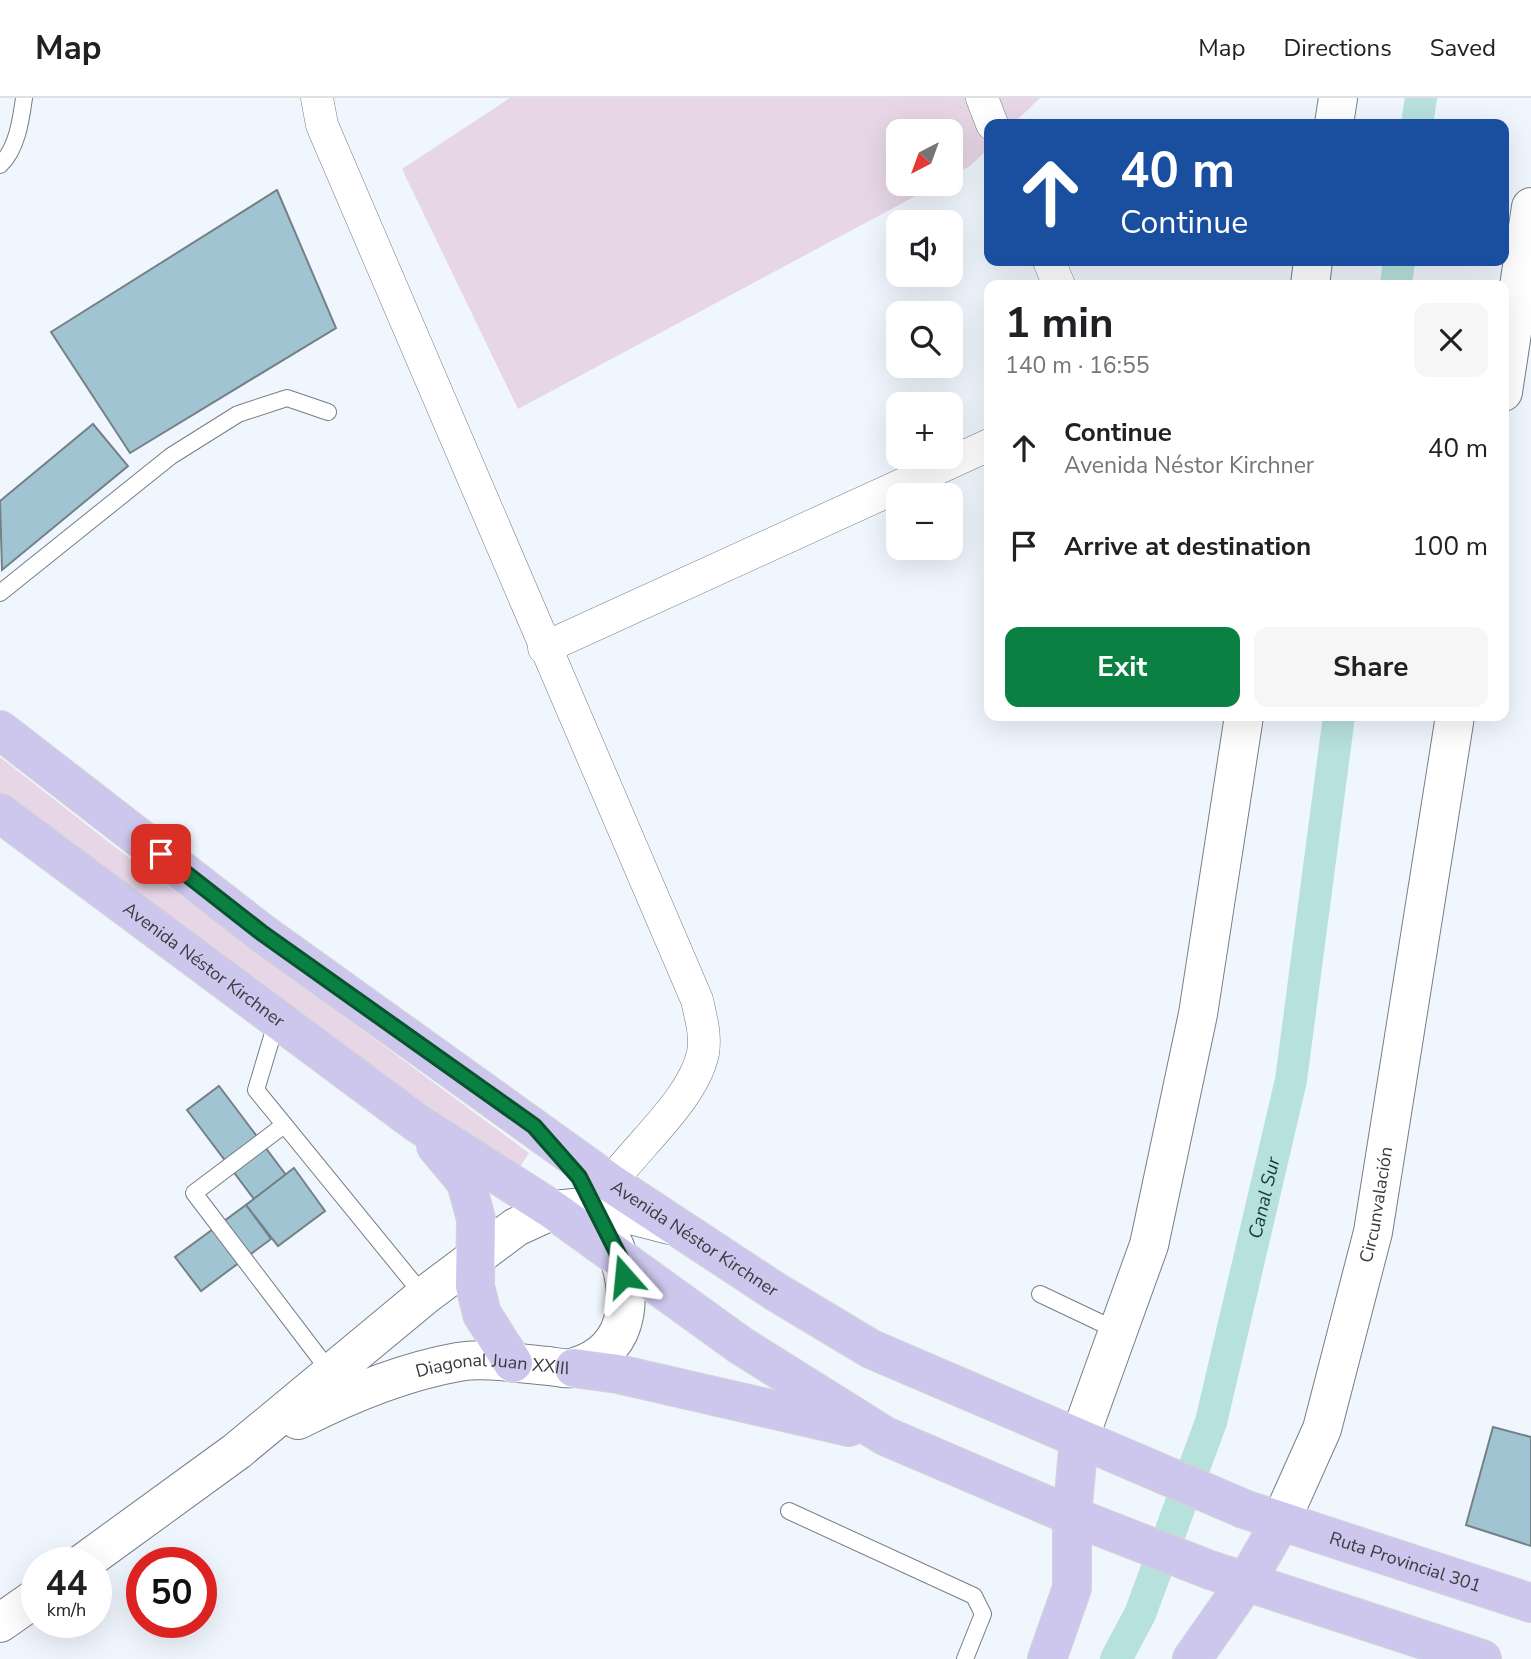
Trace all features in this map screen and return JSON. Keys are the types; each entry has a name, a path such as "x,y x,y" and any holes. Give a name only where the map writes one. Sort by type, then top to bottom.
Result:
{"main road":[{"path":"1335,119 1338,98"},
{"path":"1509,352 1531,207"},
{"path":"1047,1659 1072,1588 1090,1523 1094,1446 1118,1331 1149,1245 1198,1014 1243,721"},
{"name":"Circunvalación","path":"1192,1659 1245,1582 1280,1522 1322,1429 1373,1232 1454,721"},
{"name":"Avenida Néstor Kirchner","path":"0,730 262,933 534,1126 602,1194 682,1228 776,1292 871,1349 1094,1446 1280,1522"},
{"name":"Avenida Néstor Kirchner","path":"0,813 417,1123 553,1210 740,1345 885,1436 1090,1523 1245,1582"},
{"path":"417,1123 466,1182 476,1219 475,1286 482,1314 513,1363"},
{"name":"Diagonal Juan XXIII","path":"105,1547 237,1451 477,1253 516,1227 553,1210 602,1194 628,1294 617,1335 603,1351 575,1368 462,1361 420,1370 342,1398 237,1451"},
{"path":"575,1368 618,1374 787,1410 885,1436"},
{"name":"Ruta Provincial 301","path":"1280,1522 1531,1603"},
{"path":"1245,1582 1406,1641 1482,1659"},
{"path":"0,1623 21,1608"}],"street":[{"path":"317,98 322,125 697,1000 704,1031 703,1054 688,1088 602,1194"},
{"path":"982,98 990,119"},
{"path":"544,648 984,447"}],"lane":[{"path":"0,165 19,130 24,98"},
{"path":"0,593 171,456 238,414 287,398 328,412"},
{"path":"277,1020 256,1090 424,1296"},
{"path":"284,1125 194,1193 331,1373"},
{"path":"1040,1294 1118,1331"},
{"path":"789,1511 974,1596 983,1614 965,1659"}],"shaded area":[{"path":"510,98 1040,98 1018,119 984,119 984,153 963,170 963,119 886,119 886,196 916,196 518,409 402,169"},
{"path":"0,757 115,847 529,1153 516,1173 0,793"}],"building":[{"path":"277,190 336,328 130,453 51,332"},
{"path":"93,424 128,466 2,570 0,501"},
{"path":"219,1086 286,1175 254,1199 187,1110"},
{"path":"294,1168 325,1211 278,1246 246,1205"},
{"path":"246,1205 271,1239 201,1291 175,1257"},
{"path":"1493,1427 1531,1437 1531,1546 1466,1525"}],"waterway":[{"name":"Canal Sur","path":"1418,119 1421,98"},
{"name":"Canal Sur","path":"1397,280 1398,266"},
{"name":"Canal Sur","path":"1116,1659 1140,1614 1211,1422 1291,1080 1338,721"}],"route":[{"path":"161,854 262,933 534,1126 579,1177 620,1258 624,1276"}]}
